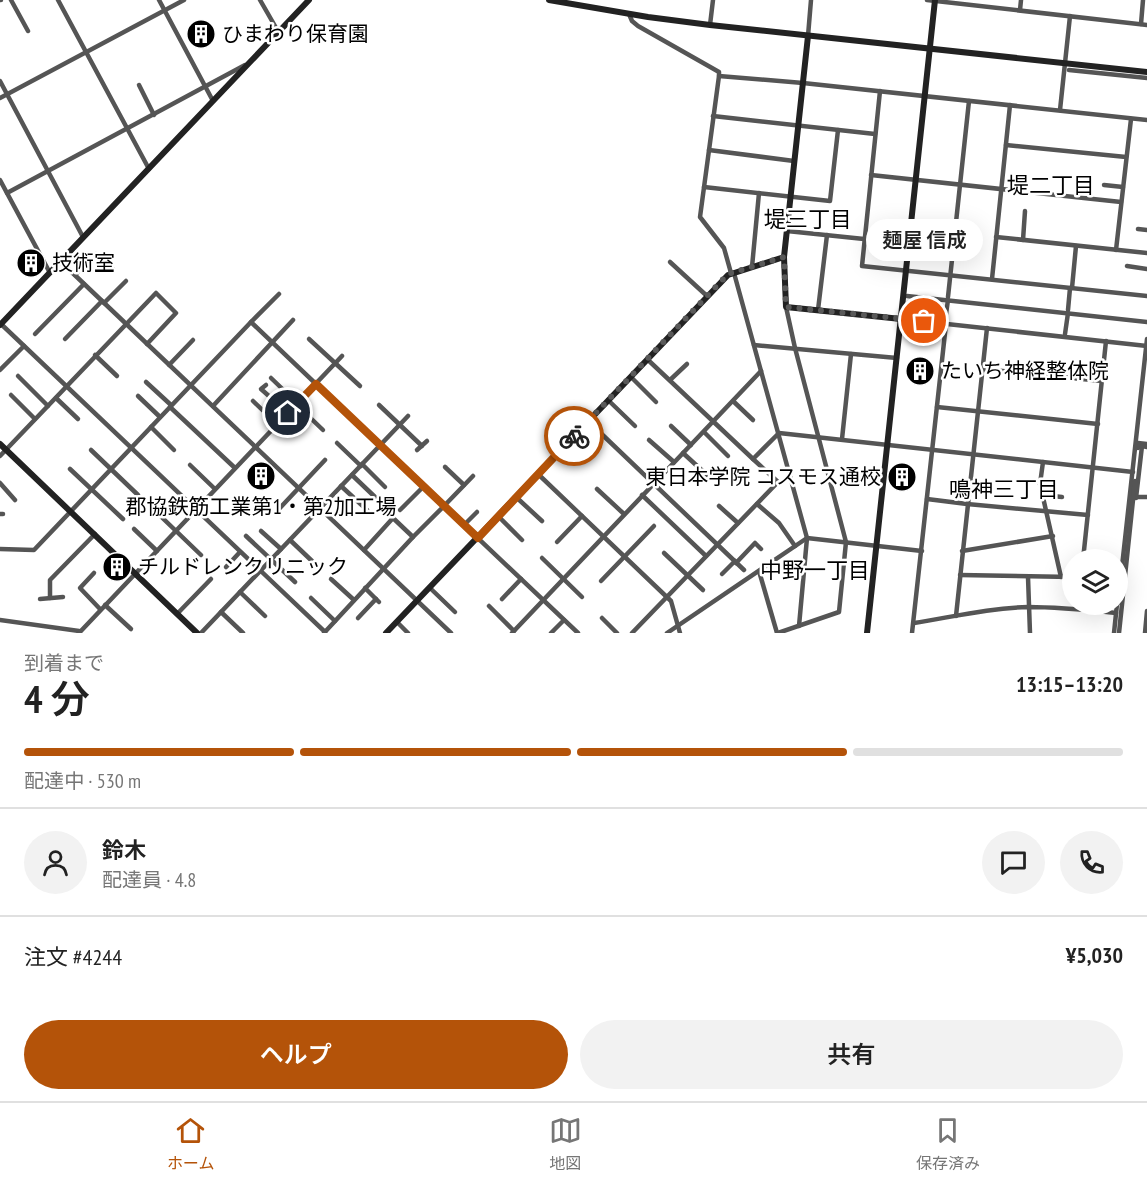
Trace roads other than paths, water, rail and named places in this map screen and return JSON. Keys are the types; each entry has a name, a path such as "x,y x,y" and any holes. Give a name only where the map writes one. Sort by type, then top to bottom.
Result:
{"street":[{"path":"11,0 28,31"},
{"path":"58,0 149,170"},
{"path":"159,0 213,101"},
{"path":"0,98 184,0"},
{"path":"260,0 279,33"},
{"path":"309,0 0,324 325,632 472,476"},
{"path":"549,0 710,25 930,48 1147,78"},
{"path":"601,0 602,9"},
{"path":"710,25 713,0"},
{"path":"759,571 778,633 839,612 846,542 817,436 786,307 784,257 811,0"},
{"path":"927,0 981,3 1020,10 1147,25"},
{"path":"867,633 934,0"},
{"path":"1020,10 1022,0"},
{"path":"1141,24 1143,0"},
{"path":"629,14 638,26 718,72 700,217 723,248 733,273 807,538 799,626"},
{"path":"1060,110 1067,67 1070,16"},
{"path":"7,193 250,63"},
{"path":"1067,67 1147,72"},
{"path":"719,76 1147,120"},
{"path":"0,81 82,237"},
{"path":"139,85 154,115"},
{"path":"879,91 862,266 1147,297"},
{"path":"912,633 969,101"},
{"path":"992,279 1010,105"},
{"path":"713,116 875,134"},
{"path":"1116,250 1131,118"},
{"path":"704,187 830,201 838,130"},
{"path":"1006,145 1126,157"},
{"path":"709,150 794,161"},
{"path":"871,175 1121,202"},
{"path":"0,180 50,273"},
{"path":"1104,185 1123,187"},
{"path":"752,267 759,193"},
{"path":"1023,240 1025,211"},
{"path":"1138,229 1147,230"},
{"path":"787,231 864,239"},
{"path":"818,310 827,235"},
{"path":"996,237 1147,253"},
{"path":"1065,334 1076,246"},
{"path":"75,275 96,254 113,269"},
{"path":"386,633 728,274 784,257"},
{"path":"60,261 451,633"},
{"path":"670,262 707,296"},
{"path":"1127,266 1147,269"},
{"path":"65,339 126,281"},
{"path":"35,334 84,284"},
{"path":"0,456 156,293 177,313 147,344"},
{"path":"0,549 34,550 279,294"},
{"path":"907,294 1147,320"},
{"path":"786,307 946,322 1147,346"},
{"path":"213,406 293,320"},
{"path":"251,322 578,633"},
{"path":"956,616 987,328"},
{"path":"309,339 360,386"},
{"path":"1124,549 1145,376 1147,339"},
{"path":"169,365 193,340"},
{"path":"1084,549 1106,341"},
{"path":"754,345 897,358"},
{"path":"0,370 24,346"},
{"path":"842,439 851,354"},
{"path":"95,355 117,376"},
{"path":"0,620 79,632 342,356"},
{"path":"632,633 778,482 647,359"},
{"path":"670,380 687,364"},
{"path":"982,369 1102,381"},
{"path":"489,606 513,632 761,371"},
{"path":"18,376 48,406"},
{"path":"630,377 656,402"},
{"path":"271,378 323,430"},
{"path":"146,382 235,468"},
{"path":"266,385 261,389 288,413"},
{"path":"11,395 35,419"},
{"path":"138,396 160,417"},
{"path":"56,398 78,419"},
{"path":"608,400 635,426"},
{"path":"253,401 277,424"},
{"path":"733,401 753,420"},
{"path":"379,405 422,446"},
{"path":"937,407 1098,424"},
{"path":"0,444 199,633 408,416"},
{"path":"588,422 744,570"},
{"path":"671,426 691,445"},
{"path":"151,427 174,450"},
{"path":"704,432 728,456"},
{"path":"753,459 779,433 1133,472"},
{"path":"649,440 674,462"},
{"path":"417,450 427,441"},
{"path":"1118,633 1138,443 1147,445"},
{"path":"338,444 385,487"},
{"path":"91,450 138,495"},
{"path":"683,453 707,475"},
{"path":"278,510 325,460"},
{"path":"960,575 1060,577 1040,484 1043,462"},
{"path":"190,465 216,489"},
{"path":"445,467 464,485"},
{"path":"70,469 123,519"},
{"path":"538,474 667,597 672,603 680,633"},
{"path":"352,475 375,496"},
{"path":"0,483 15,500"},
{"path":"341,486 367,510"},
{"path":"400,510 424,486"},
{"path":"597,489 624,514"},
{"path":"642,495 706,556"},
{"path":"1043,495 1062,497"},
{"path":"1137,497 1147,496"},
{"path":"516,497 542,521"},
{"path":"927,499 1088,515"},
{"path":"149,501 151,507 201,555"},
{"path":"757,504 779,523 795,546"},
{"path":"719,506 738,523"},
{"path":"465,525 477,512"},
{"path":"498,516 522,540"},
{"path":"557,542 582,516"},
{"path":"364,549 393,518 413,537"},
{"path":"602,581 654,526"},
{"path":"134,530 157,550"},
{"path":"261,531 281,549"},
{"path":"50,598 50,580 94,534"},
{"path":"246,536 295,582"},
{"path":"962,551 1053,536"},
{"path":"668,633 807,538 922,551"},
{"path":"290,540 312,561"},
{"path":"722,574 755,543 761,549"},
{"path":"226,567 240,552"},
{"path":"664,553 703,590"},
{"path":"542,558 582,597"},
{"path":"94,573 80,588 100,609"},
{"path":"1028,577 1030,633"},
{"path":"177,614 211,579"},
{"path":"331,579 354,600"},
{"path":"502,599 521,579"},
{"path":"358,618 377,601 365,588"},
{"path":"430,588 455,612"},
{"path":"240,592 265,616"},
{"path":"40,598 63,597"},
{"path":"311,598 335,621"},
{"path":"105,605 131,629"},
{"path":"914,623 983,611 1062,607"},
{"path":"1144,633 1147,611"},
{"path":"221,612 243,633"},
{"path":"1116,615 1118,633"},
{"path":"602,618 617,633"},
{"path":"551,633 564,620"},
{"path":"397,622 408,633"}],"place":[{"name":"ひまわり保育園","path":"201,34"},
{"name":"技術室","path":"31,263"},
{"name":"麺屋 信成","path":"924,321"},
{"name":"たいち神経整体院","path":"920,371"},
{"name":"郡協鉄筋工業第1・第2加工場","path":"261,476"},
{"name":"東日本学院 コスモス通校","path":"902,477"},
{"name":"チルドレンクリニック","path":"117,567"}],"district":[{"name":"堤二丁目","path":"1051,185"},
{"name":"堤三丁目","path":"808,219"},
{"name":"鳴神三丁目","path":"1004,489"},
{"name":"中野一丁目","path":"815,570"}]}
